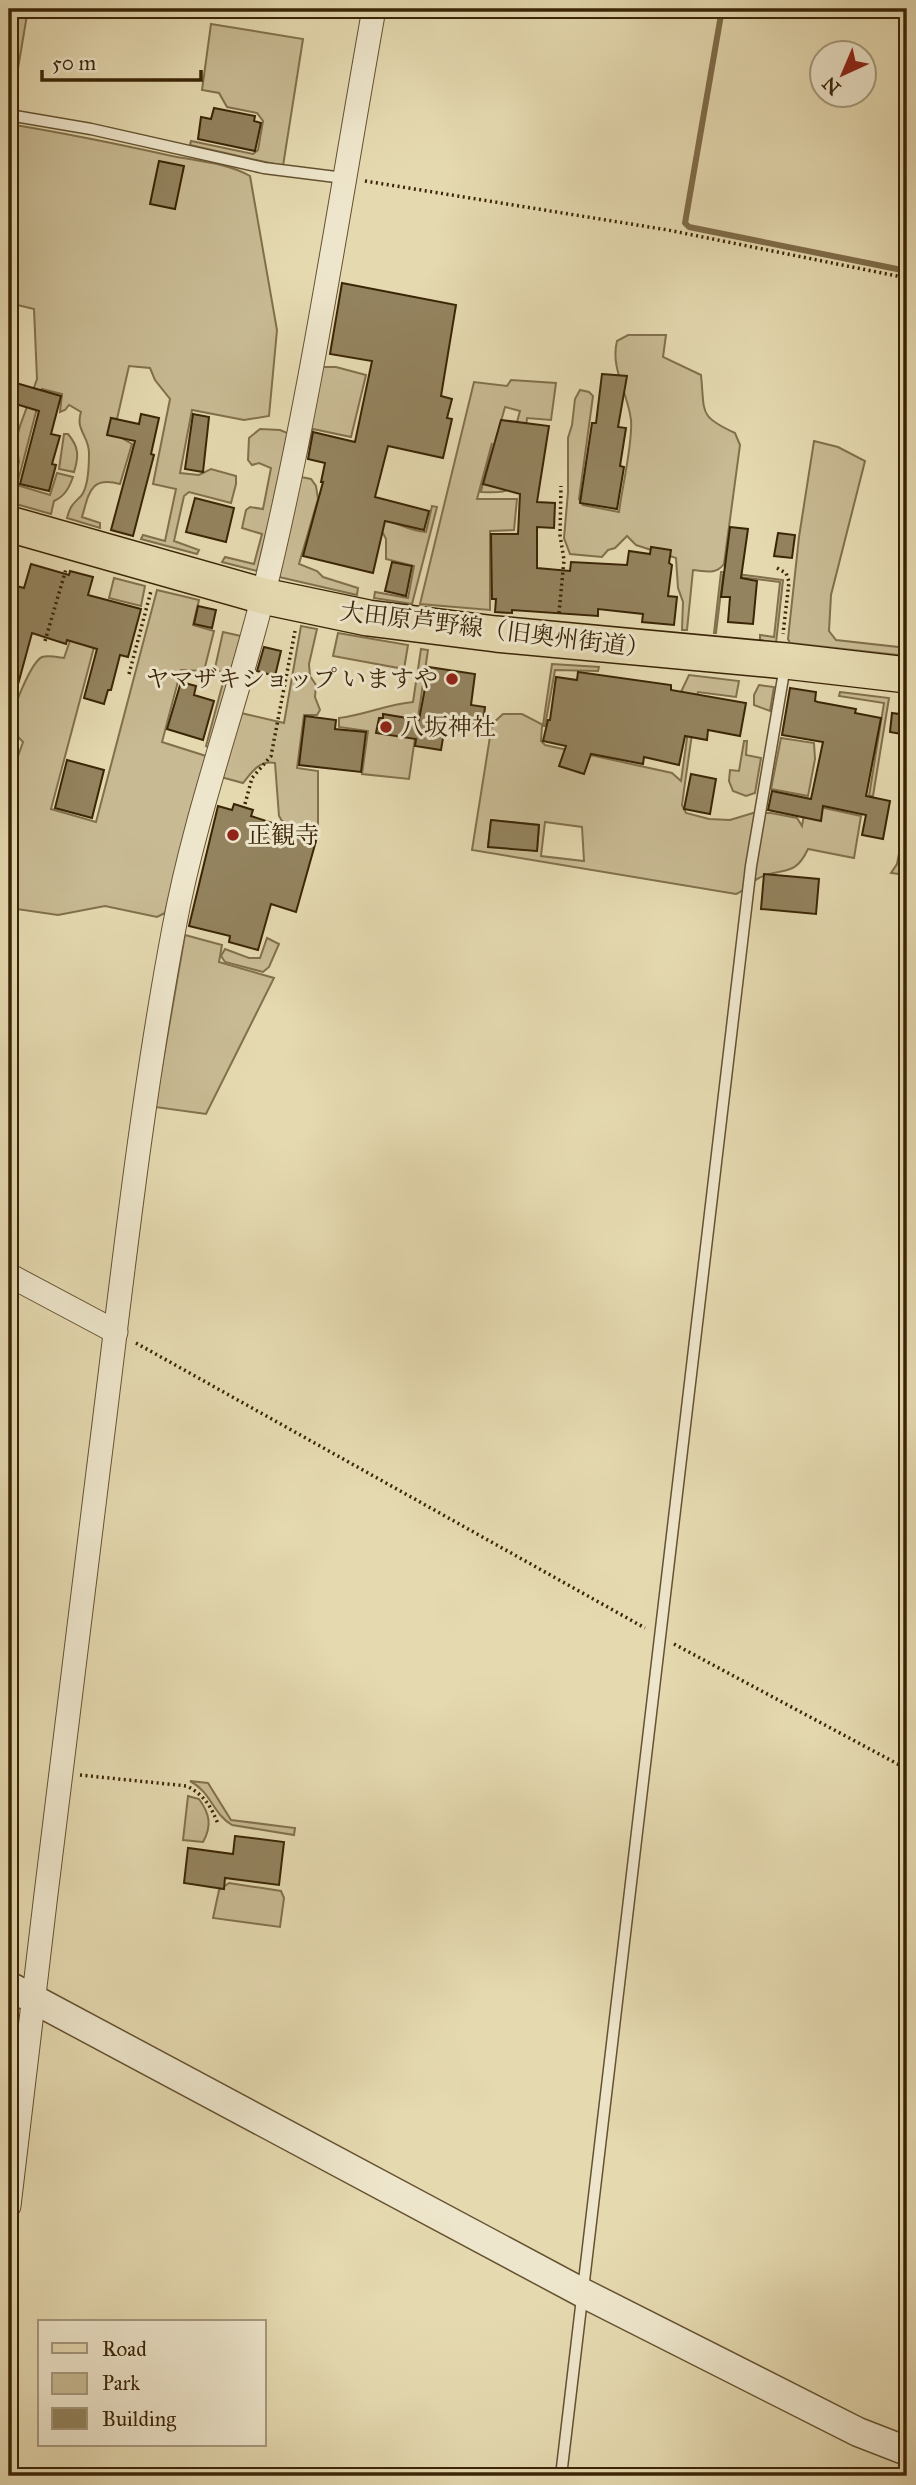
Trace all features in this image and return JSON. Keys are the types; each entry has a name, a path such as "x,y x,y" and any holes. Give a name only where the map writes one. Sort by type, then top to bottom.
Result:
{"main road":[{"name":"大田原芦野線（旧奥州街道）","path":"9,523 263,596 368,618 556,640 907,675"}],"street":[{"path":"9,2206 21,1992 61,1773 142,1117 175,923 208,792 263,596 314,359 374,9"},
{"path":"9,1275 116,1332"},
{"path":"21,1992 583,2293 858,2432 907,2451"}],"lane":[{"path":"9,115 264,168 344,178"},
{"path":"561,2476 751,866 783,661"}],"path":[{"path":"344,178 668,230 907,278"},
{"path":"556,640 564,560 560,535 561,486"},
{"path":"45,641 74,543"},
{"path":"129,674 158,566"},
{"path":"777,568 786,573 789,582 783,661"},
{"path":"244,804 252,778 271,756 297,619"},
{"path":"116,1332 659,1636 907,1769"},
{"path":"61,1773 187,1786 200,1793 212,1807 218,1824"}],"green space":[{"path":"17,9 28,9 12,104 9,104 9,59"},
{"path":"211,24 303,39 283,166 190,145 191,141 253,154 258,150 263,121 257,113 227,107 219,93 202,90"},
{"path":"9,124 212,163 250,176 277,330 269,416 244,420 192,410 180,473 199,475 211,469 236,476 231,503 189,492 184,496 174,541 199,550 197,554 141,539 143,535 165,541 176,489 153,484 170,399 155,380 150,368 129,366 117,419 111,418 120,437 132,444 120,484 102,482 92,488 89,494 82,517 100,523 100,528 67,518 85,487 89,453 80,424 81,412 69,405 60,412 62,394 42,389 17,485 50,495 57,473 73,477 70,485 64,494 54,501 51,514 9,502 19,462 16,441 37,379 34,309 9,303"},
{"path":"628,335 666,335 663,357 701,375 706,412 715,422 735,433 740,445 724,564 714,571 693,570 687,630 682,630 683,602 678,588 676,558 636,545 627,536 602,557 570,554 564,538 568,492 568,438 575,399 580,390 593,396 579,499 583,505 619,512 629,453 631,420 615,351 617,341"},
{"path":"322,367 336,367 366,375 351,437 313,429 305,459 302,459"},
{"path":"511,380 556,383 551,420 527,418 523,456 514,483 503,492 481,492 492,443 477,499 517,499 514,530 490,531 490,610 420,604 474,382 507,386","holes":["505,407 520,411 499,488 484,483"]},
{"path":"260,429 280,430 290,434 257,571 222,562 225,557 254,564 262,534 242,528 246,510 250,507 263,509 271,468 259,463 252,465 248,460 249,438"},
{"path":"64,434 68,434 76,448 74,472 59,469"},
{"path":"814,441 838,447 865,461 831,595 829,631 836,640 907,648 907,656 790,643 788,639 799,537"},
{"path":"301,477 311,479 316,486 318,499 299,564 317,571 323,577 358,588 357,595 279,577"},
{"path":"432,506 437,507 412,604 374,598 375,592 408,598 414,566 386,559 386,539 383,533 370,529 375,516 426,532"},
{"path":"721,572 783,580 776,643 760,640 760,635 774,637 780,582 723,575 714,633"},
{"path":"114,578 145,586 141,606 109,598"},
{"path":"157,590 199,600 193,625 214,631 204,671 181,670 162,742 206,756 165,913 157,917 105,906 58,915 17,909 9,918 9,778 23,742 11,723 22,688 42,657 64,658 74,629 97,636 51,809 96,822"},
{"path":"301,626 317,629 309,664 320,710 317,715 304,715 297,768 318,771 318,832 282,821 279,816 275,763 260,765 243,783 221,777 241,713 284,723"},
{"path":"223,632 241,636 209,748 206,746 225,675 215,668"},
{"path":"338,633 408,645 404,669 333,656"},
{"path":"421,649 428,650 409,779 362,774 368,731 339,727 339,718 413,702"},
{"path":"552,664 599,667 598,671 555,670 541,741 545,745 672,773 681,781 688,731 681,692 689,675 739,681 736,697 698,692 682,805 686,813 709,819 730,820 753,813 771,813 797,818 802,826 806,804 861,816 854,858 808,849 792,868 759,878 736,894 472,850 492,724 503,714 522,714 543,725","holes":["491,820 539,825 537,851 488,846","545,822 582,827 584,861 541,856"]},
{"path":"759,685 774,687 770,711 754,705 754,695"},
{"path":"840,692 889,698 873,796 869,796 884,703 839,696"},
{"path":"781,738 814,743 815,759 808,796 771,789"},
{"path":"744,741 747,741 746,755 761,758 755,793 746,796 733,791 729,781 730,770 739,771"},
{"path":"907,811 907,875 891,873 897,864"},
{"path":"185,935 222,945 219,962 274,978 206,1114 155,1107"},
{"path":"267,938 279,944 269,967 263,972 225,962 221,956 225,949 249,958 260,958"},
{"path":"190,1781 208,1783 231,1820 295,1828 294,1835 232,1825 220,1815 203,1791"},
{"path":"188,1796 199,1799 206,1810 209,1825 203,1842 183,1840"},
{"path":"229,1883 281,1891 284,1898 280,1927 213,1918 219,1890"}],"building":[{"path":"214,108 255,116 254,121 261,123 255,151 198,139 201,117 211,119"},
{"path":"159,161 184,166 175,209 150,204"},
{"path":"342,283 456,305 441,396 452,399 447,418 452,419 443,458 388,446 375,497 429,511 424,530 385,521 373,573 303,556 323,482 325,463 308,459 313,432 355,442 372,361 330,354"},
{"path":"602,374 627,376 618,427 626,428 620,466 624,467 617,509 580,503 592,423 596,423"},
{"path":"9,381 61,396 51,434 60,436 52,464 56,465 49,491 20,484 39,411 9,402"},
{"path":"141,414 159,418 151,454 154,455 133,536 111,530 135,441 107,435 111,418 139,424"},
{"path":"193,414 209,417 203,472 185,469"},
{"path":"501,420 549,426 537,502 555,503 554,528 537,527 537,568 570,571 571,562 627,565 629,551 650,554 651,547 671,550 668,596 677,597 674,625 642,622 643,614 598,609 598,616 512,610 512,613 495,612 496,599 492,599 491,534 518,534 520,494 483,484"},
{"path":"195,498 234,508 226,542 186,532"},
{"path":"730,527 748,529 741,578 757,581 753,624 728,622 730,597 721,597"},
{"path":"778,533 795,535 792,558 774,556"},
{"path":"392,562 412,566 406,596 385,591"},
{"path":"31,564 69,575 70,571 93,577 88,595 141,609 128,657 120,655 111,690 108,690 104,704 84,698 97,649 67,640 66,644 32,633 14,699 9,698 9,584 24,588"},
{"path":"198,606 216,610 212,628 194,624"},
{"path":"264,647 281,651 275,676 257,671"},
{"path":"429,667 475,674 471,705 485,707 483,725 446,720 441,750 415,746 416,739 376,733 379,718 383,718 383,714 419,720"},
{"path":"578,672 671,685 671,690 746,703 740,736 708,730 707,740 685,736 679,765 644,757 643,764 591,754 584,774 559,766 566,746 543,741 550,720 556,677 577,680"},
{"path":"181,682 196,686 194,695 214,701 203,740 167,729"},
{"path":"790,688 816,692 815,701 818,702 856,709 855,713 881,718 866,796 890,801 883,839 862,835 866,815 823,806 821,821 768,810 772,791 811,799 823,742 782,735"},
{"path":"892,713 907,715 907,735 890,732"},
{"path":"305,716 336,720 335,729 366,732 361,772 299,765"},
{"path":"67,760 104,770 92,818 55,808"},
{"path":"691,774 716,779 710,814 684,809"},
{"path":"234,804 253,810 251,816 294,830 292,834 316,841 296,912 271,904 258,950 229,942 230,936 189,926 218,806 232,810"},
{"path":"491,820 539,825 537,851 488,847"},
{"path":"764,874 819,879 816,914 761,909"},
{"path":"235,1836 284,1842 279,1885 225,1878 224,1889 184,1883 188,1848 233,1854"}],"waterway":[{"path":"722,9 685,223 689,227 907,271"}],"place":[{"name":"ヤマザキショップ いますや","path":"452,679"},
{"name":"八坂神社","path":"386,727"},
{"name":"正観寺","path":"233,835"}]}
